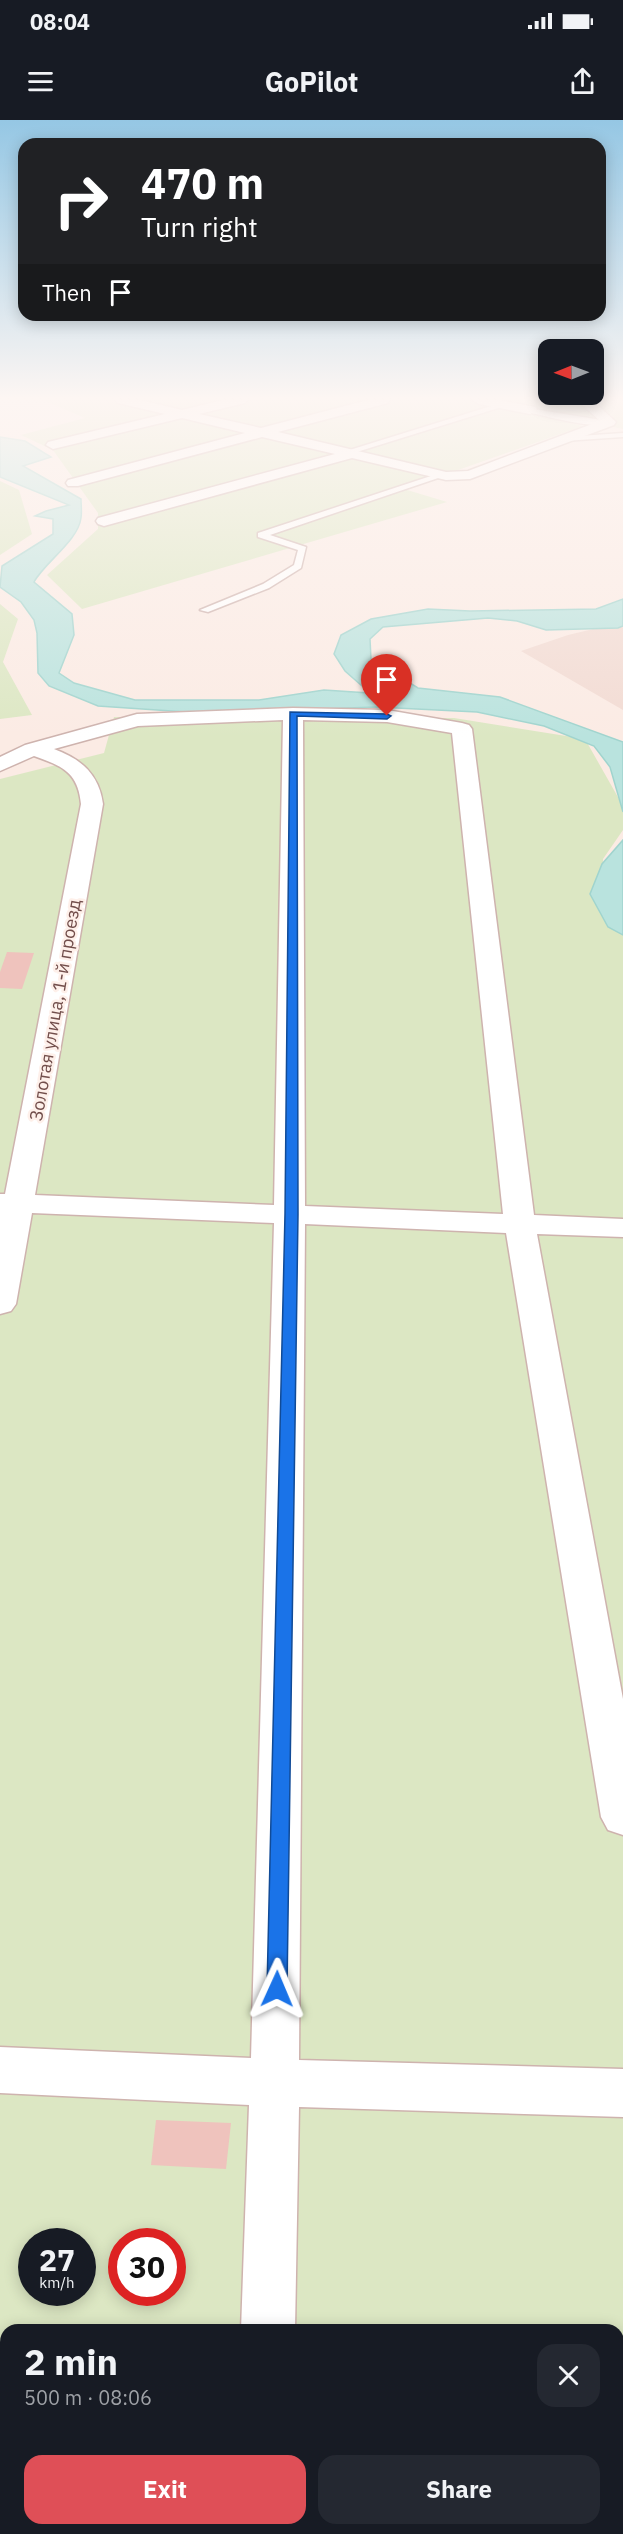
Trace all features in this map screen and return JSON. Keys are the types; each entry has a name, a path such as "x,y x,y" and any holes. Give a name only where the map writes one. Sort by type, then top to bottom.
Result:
{"street":[{"path":"104,521 134,513"},
{"path":"268,2324 275,2083 291,1214 293,714"},
{"path":"0,765 32,749 136,720 293,714 387,716 462,729 520,1226 623,1817"},
{"name":"Золотая улица, 1-й проезд","path":"0,1304 10,1204 92,804 92,788 79,770 52,755 32,749"},
{"path":"10,1204 291,1214 520,1226 623,1228"},
{"path":"0,2070 275,2083 623,2093"}],"lane":[{"path":"205,610 266,586 298,566 303,549 261,536 331,513"}],"shaded area":[{"path":"623,622 623,710 521,651 568,635"}],"green space":[{"path":"0,513 26,513 32,534 0,555"},
{"path":"98,513 411,513 82,609 47,575 98,529"},
{"path":"0,604 18,619 3,662 32,715 0,719"},
{"path":"114,717 454,718 585,739 623,806 623,830 603,859 604,910 623,927 623,2324 0,2324 0,779 104,753"}],"water":[{"path":"42,513 81,513 79,527 74,535 34,582 72,614 74,635 59,673 74,683 135,700 259,700 324,690 370,693 345,671 334,654 341,635 371,619 428,609 470,611 596,609 623,599 623,626 618,628 546,630 517,621 488,618 383,627 370,639 371,659 418,688 500,697 623,742 623,812 610,767 594,746 544,726 477,712 376,707 201,713 98,706 49,686 38,673 37,633 34,620 21,602 0,587 2,566 53,534 53,519 35,516"},
{"path":"623,840 623,935 608,927 590,894 602,864"}],"building":[{"path":"7,952 34,953 22,989 0,988 0,972"},
{"path":"156,2120 231,2123 226,2169 151,2165"}],"route":[{"path":"277,1989 291,1214 293,714 387,716"}]}
